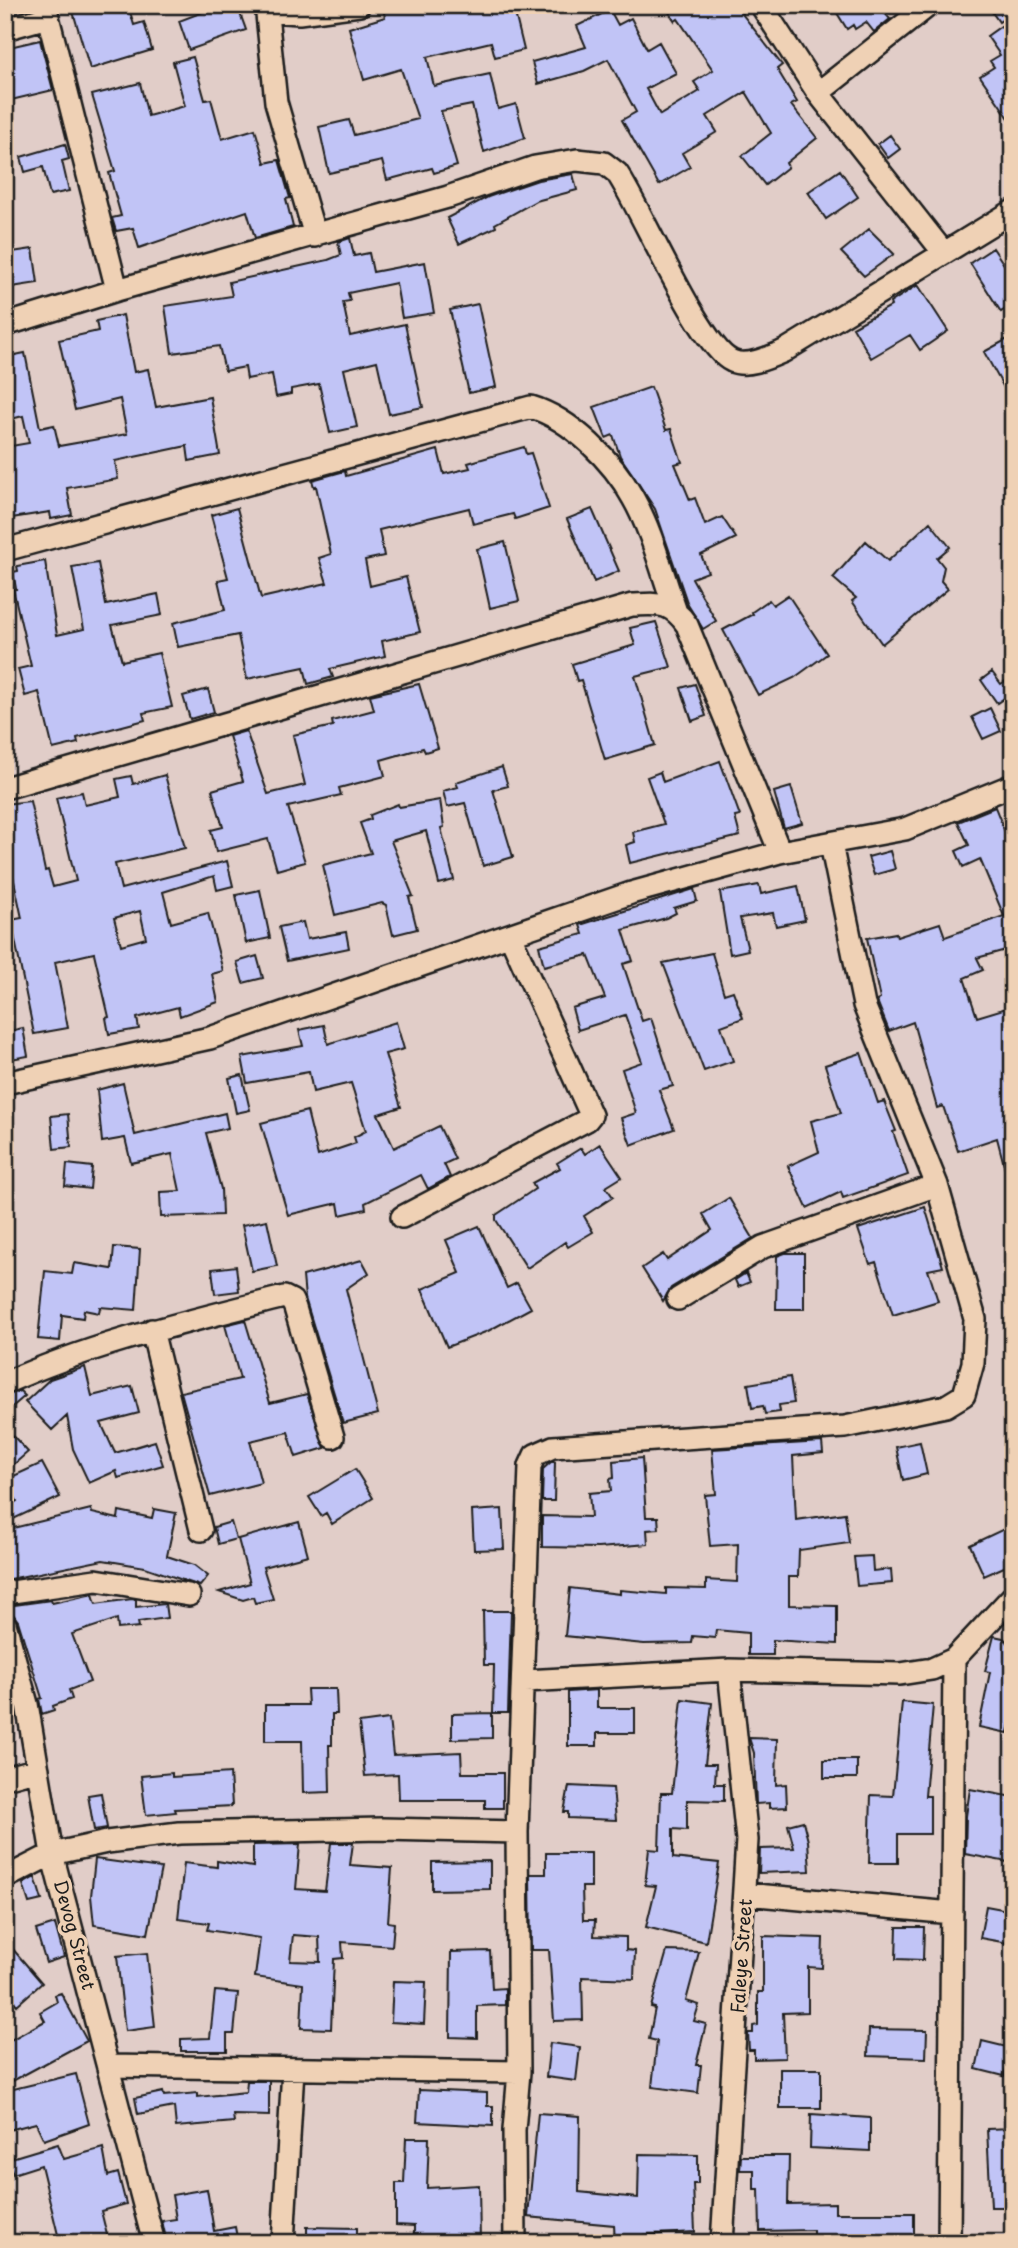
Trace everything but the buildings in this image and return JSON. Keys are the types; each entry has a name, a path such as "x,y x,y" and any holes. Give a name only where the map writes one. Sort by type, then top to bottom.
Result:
{"street":[{"path":"315,236 276,102 267,8 299,13 359,5"},
{"path":"761,5 818,93 944,253"},
{"path":"818,93 929,5"},
{"path":"5,29 46,11 117,290"},
{"path":"5,325 117,290 448,197 535,167 577,160 604,163 617,173 629,191 673,279 708,337 730,361 761,360 784,351 1013,211"},
{"path":"5,550 531,407 554,414 593,448 634,498 676,609 687,625 780,852"},
{"path":"5,788 632,605 660,604 676,609"},
{"path":"5,1083 210,1038 631,893 780,852 905,829 1013,785"},
{"path":"515,2243 514,2130 519,2072 517,1832 525,1681 530,1466 535,1455 542,1451 845,1427 946,1406 964,1395 973,1363 975,1319 937,1185 864,1005 831,844"},
{"path":"402,1217 587,1121 591,1115 510,935"},
{"path":"678,1299 763,1247 937,1185"},
{"path":"5,1383 41,1366 152,1330 284,1297 292,1301 332,1437"},
{"path":"152,1330 201,1530"},
{"path":"5,1593 96,1580 189,1595"},
{"path":"525,1681 729,1670 900,1674 932,1669 954,1659 1013,1596"},
{"name":"Devog Street","path":"5,1624 19,1671 52,1854 154,2243"},
{"path":"949,2243 954,1659"},
{"name":"Faleye Street","path":"722,2243 746,1894 747,1840 729,1670"},
{"path":"5,1778 38,1769"},
{"path":"5,1878 52,1854 107,1842 179,1833 382,1829 517,1832"},
{"path":"746,1894 952,1913"},
{"path":"108,2066 519,2072"},
{"path":"283,2243 293,2069"}]}
